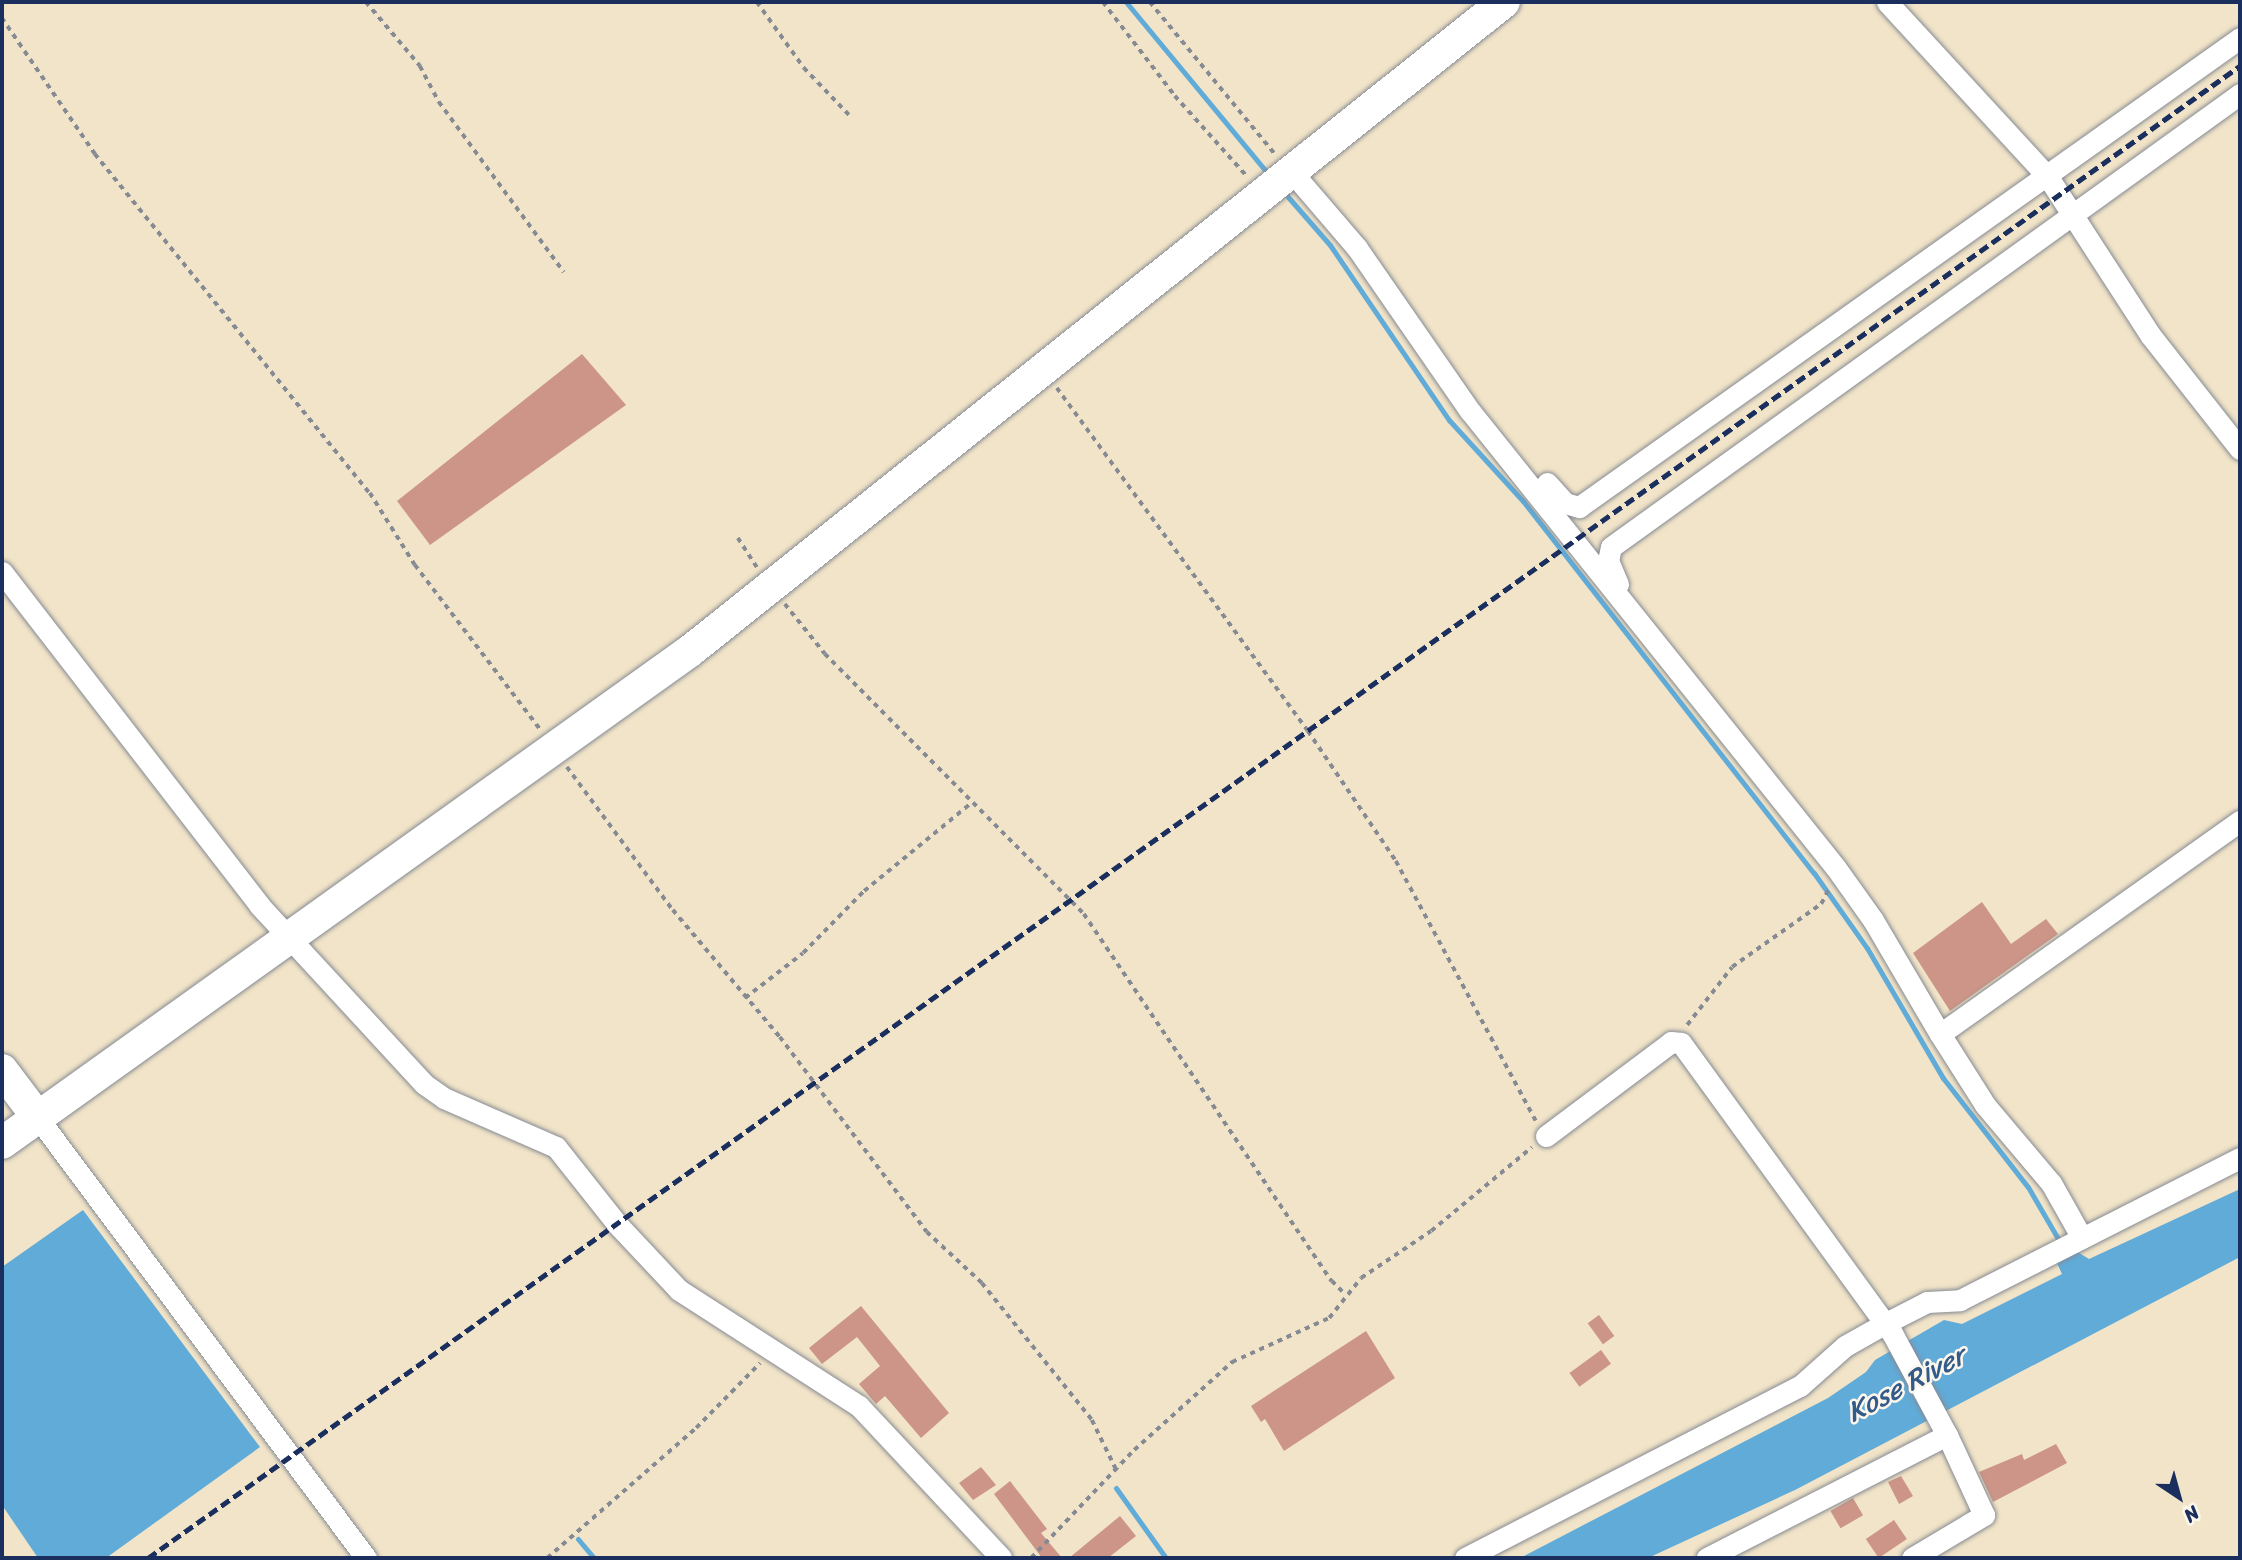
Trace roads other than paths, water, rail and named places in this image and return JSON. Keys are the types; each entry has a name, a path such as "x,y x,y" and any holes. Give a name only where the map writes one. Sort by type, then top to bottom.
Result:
{"street":[{"path":"2,1143 554,748 771,588 1504,2"},
{"path":"1887,2 2048,177 2151,336 2240,449"},
{"path":"1494,439 1530,464 1565,503 1579,507 2048,177 2240,38"},
{"path":"1618,593 1617,576 1608,561 1611,547 2240,94"},
{"path":"1277,183 1357,248 1494,439 1836,868 1873,920 1985,1105 2051,1183 2078,1240"},
{"path":"2,572 289,938 424,1084 443,1098 556,1147 679,1290 859,1406 1001,1558"},
{"path":"1940,1034 2240,821"},
{"path":"1546,1136 1677,1040 1888,1328 1944,1430 1984,1516 1912,1558"},
{"path":"2,1070 366,1558"},
{"path":"1465,1558 1800,1386 1846,1346 1888,1328 1927,1301 1959,1300 2240,1158"},
{"path":"1707,1558 1944,1430"}],"water":[{"name":"Kose River","path":"2240,1189 2240,1257 1795,1490 1648,1558 1520,1558 1828,1398 1866,1372 1875,1360 1944,1320 1962,1324 2062,1274 2056,1261 2076,1251 2089,1259"},
{"path":"83,1210 260,1447 106,1558 38,1558 2,1505 2,1267"}],"waterway":[{"path":"1126,2 1269,175"},
{"path":"1282,190 1330,245 1449,420 1523,501 1814,873 1867,948 1943,1078 2028,1187 2061,1244"},
{"path":"1116,1488 1166,1558"},
{"path":"578,1539 594,1558"}],"railway":[{"path":"148,1558 2240,66"}]}
